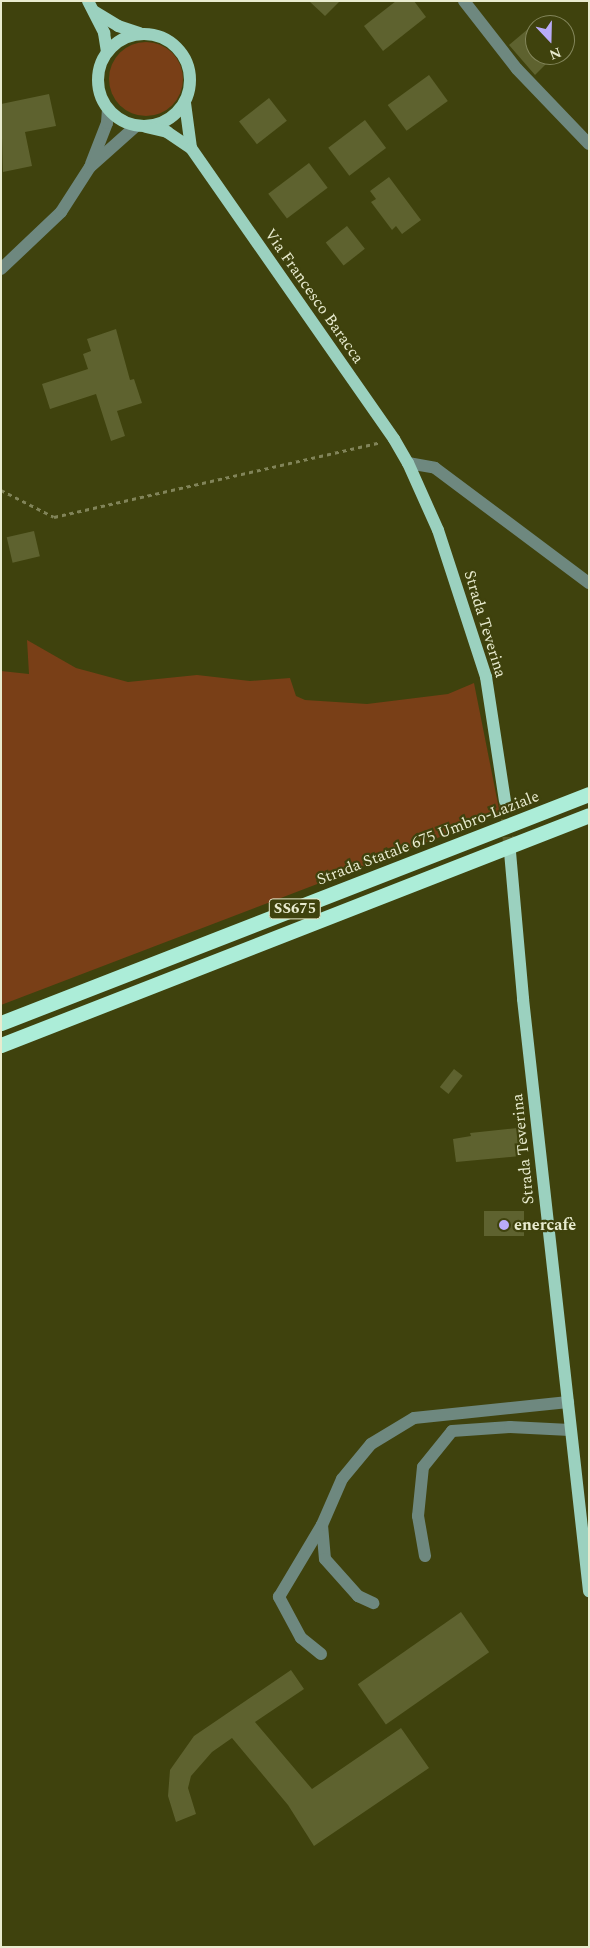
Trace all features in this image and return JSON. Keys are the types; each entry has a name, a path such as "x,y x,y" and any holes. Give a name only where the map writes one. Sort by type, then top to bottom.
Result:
{"highway":[{"name":"Strada Statale 675 Umbro-Laziale","path":"1,1023 589,794"},
{"name":"SS675","path":"1,1045 589,815"}],"main road":[{"path":"91,6 118,26 140,33 157,35 172,42 184,55 190,71 190,87 185,104 175,115 162,123 141,126 121,120 108,110 98,80 100,65 108,51 122,39 140,33"},
{"path":"91,6 104,33 108,51"},
{"name":"Via Francesco Baracca","path":"185,104 191,148"},
{"name":"Via Francesco Baracca","path":"141,126 167,132 191,148 394,439 408,463"},
{"name":"Strada Teverina","path":"408,463 438,530 486,677 505,801"},
{"name":"Strada Teverina","path":"510,852 523,999 589,1591"}],"street":[{"path":"464,1 517,70 589,144"},
{"path":"1,269 61,212 90,167 107,123 108,110"},
{"path":"90,167 141,126"},
{"path":"1,259 19,252"},
{"path":"408,463 435,468 589,583"},
{"path":"321,1654 301,1638 279,1597 322,1525 342,1479 371,1444 414,1418 568,1402"},
{"path":"425,1556 418,1516 423,1467 452,1430 510,1427 570,1430"},
{"path":"322,1525 325,1559 358,1596 373,1603"}],"path":[{"path":"1,490 54,517 394,439"}],"shaded area":[{"path":"139,42 153,42 167,48 177,58 183,72 183,86 177,100 167,110 153,116 139,116 125,110 115,100 109,86 109,72 115,58 125,48"},
{"path":"27,640 76,668 128,682 197,675 250,681 290,678 296,696 305,700 367,704 448,694 474,683 500,814 1,1005 1,671 29,674"}],"building":[{"path":"309,1 340,1 325,16"},
{"path":"396,1 414,1 426,17 383,51 364,26"},
{"path":"525,32 525,63 509,45"},
{"path":"526,65 545,65 535,75"},
{"path":"429,75 448,101 407,131 388,105"},
{"path":"49,94 56,126 25,132 32,166 3,172 1,104"},
{"path":"269,98 287,121 257,144 239,121"},
{"path":"365,120 386,148 349,176 328,148"},
{"path":"309,163 328,188 287,218 268,194"},
{"path":"389,177 421,220 402,234 396,226 392,230 371,202 376,199 370,191"},
{"path":"347,226 365,249 344,265 326,243"},
{"path":"116,329 130,380 134,379 142,403 117,411 125,436 111,441 96,394 50,409 42,384 88,369 83,354 91,351 87,339"},
{"path":"34,531 40,556 13,563 7,537"},
{"path":"454,1069 463,1076 449,1094 440,1087"},
{"path":"518,1128 520,1156 456,1162 453,1139 471,1136 470,1133"},
{"path":"484,1211 524,1211 524,1236 484,1236"},
{"path":"461,1612 489,1652 386,1724 358,1684"},
{"path":"291,1670 304,1689 255,1722 312,1789 401,1728 429,1768 314,1846 288,1805 232,1738 212,1752 191,1776 188,1788 196,1814 176,1822 168,1796 170,1770 194,1736"}],"tunnel":[{"path":"505,801 510,852"}],"place":[{"name":"enercafè","path":"504,1225"}]}
